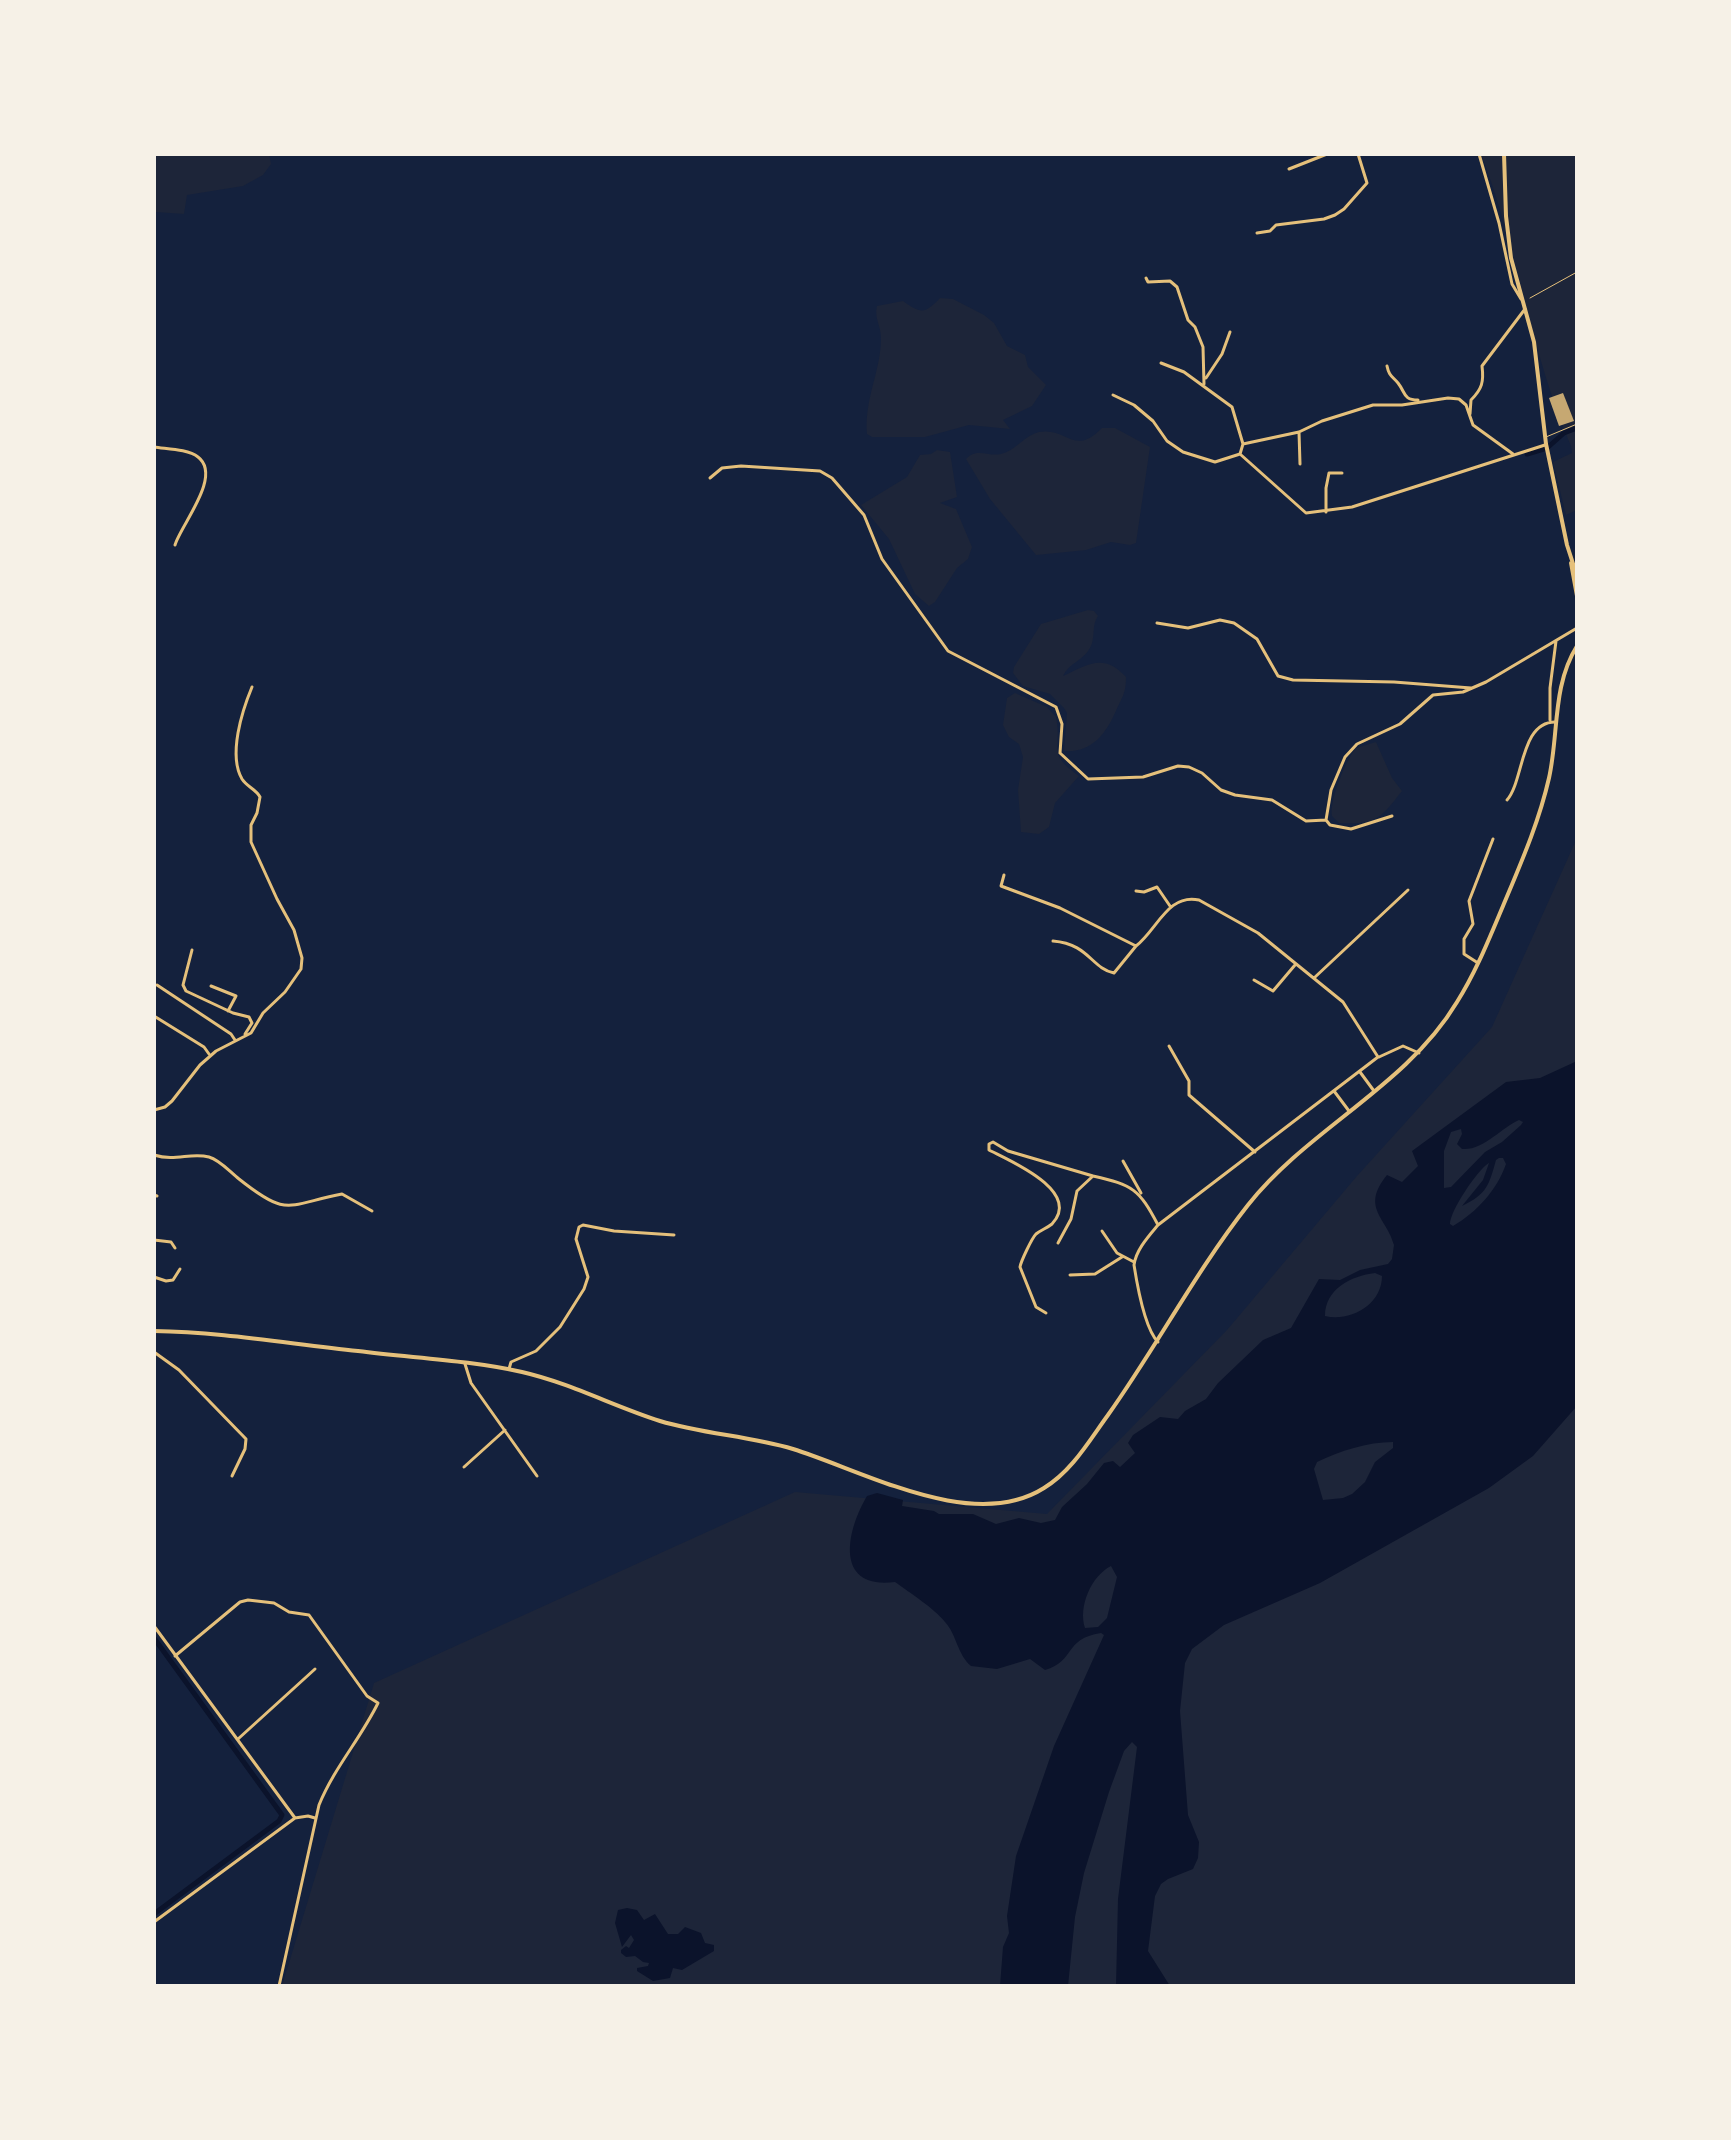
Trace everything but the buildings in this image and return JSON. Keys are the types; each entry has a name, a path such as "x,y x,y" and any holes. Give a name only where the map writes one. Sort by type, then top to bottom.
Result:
{"main road":[{"path":"1504,154 1511,258 1536,354 1545,443 1577,596"},
{"path":"1570,556 1577,576"},
{"path":"154,1331 213,1334 509,1370 568,1386 662,1421 777,1445 898,1488 961,1501 999,1504 1028,1497 1052,1483 1068,1468 1124,1393 1220,1242 1261,1189 1296,1154 1419,1053 1452,1011 1478,963 1541,809 1554,753 1564,670 1576,646"}],"street":[{"path":"1289,169 1327,154"},
{"path":"1257,233 1270,231 1281,224 1324,219 1344,209 1367,183 1358,154"},
{"path":"1479,154 1499,223 1512,284 1523,302"},
{"path":"1146,278 1148,282 1170,281 1177,287 1188,320 1195,327 1203,347 1204,383"},
{"path":"1470,415 1471,400 1481,390 1482,366 1525,309"},
{"path":"1204,383 1222,354 1230,332"},
{"path":"1161,363 1204,383 1235,410 1243,444 1240,454"},
{"path":"1387,366 1390,376 1407,399 1425,401"},
{"path":"1113,395 1134,405 1153,421 1167,441 1183,452 1215,462 1240,454"},
{"path":"1243,444 1299,432 1322,421 1373,405 1448,398 1459,399 1473,425 1513,454"},
{"path":"1299,432 1300,464"},
{"path":"1240,454 1301,511 1326,512 1352,507 1545,443"},
{"path":"154,447 197,456 202,462 203,489 175,545"},
{"path":"710,478 722,468 741,466 820,471 832,478 864,515 882,559 948,651 1056,707 1062,724 1060,753 1088,779 1143,777 1178,766 1189,767 1202,773 1221,790 1272,800 1306,821 1326,820"},
{"path":"1326,512 1329,473 1342,473"},
{"path":"1157,623 1188,628 1220,620 1234,623 1257,639 1278,676 1293,680 1394,682 1471,688"},
{"path":"1392,816 1351,829 1330,825 1326,820 1331,790 1345,757 1357,744 1400,724 1433,695 1463,692 1509,670 1577,628"},
{"path":"1549,722 1556,641"},
{"path":"154,1110 172,1101 210,1056 254,1031 263,1013 295,980 302,963 294,930 251,842 251,825 260,797 241,777 236,739 252,687"},
{"path":"1507,800 1515,790 1520,765 1540,727 1556,722"},
{"path":"1478,963 1464,954 1463,946 1473,924 1469,901 1493,839"},
{"path":"1004,875 1001,886 1060,908 1136,946"},
{"path":"1136,891 1144,892 1157,887 1170,906"},
{"path":"1314,978 1408,890"},
{"path":"1053,941 1075,946 1090,955 1107,972 1114,973 1170,906 1191,898 1199,900 1258,933 1346,1006 1378,1057"},
{"path":"192,950 183,985 186,991 252,1019 244,1035"},
{"path":"1254,980 1273,991 1296,964"},
{"path":"157,985 235,1040"},
{"path":"211,986 236,996 228,1011"},
{"path":"154,1016 204,1047 210,1056"},
{"path":"1169,1046 1189,1081 1189,1095 1255,1152"},
{"path":"1158,1342 1153,1338 1146,1316 1134,1262 1146,1238 1158,1225 1378,1057 1403,1046 1419,1053"},
{"path":"1360,1072 1374,1091"},
{"path":"1334,1091 1349,1111"},
{"path":"1046,1313 1036,1307 1021,1262 1028,1254 1035,1235 1050,1226 1057,1215 1057,1199 1036,1175 989,1150 989,1144 993,1142 1008,1151 1132,1188 1144,1199"},
{"path":"154,1155 172,1160 211,1157 278,1205 293,1207 342,1194 372,1211"},
{"path":"1123,1161 1158,1225"},
{"path":"1058,1243 1071,1219 1077,1191 1093,1176"},
{"path":"509,1370 511,1362 536,1351 560,1327 587,1283 587,1269 576,1239 579,1227 674,1235"},
{"path":"1102,1231 1122,1257 1134,1262"},
{"path":"154,1240 171,1242 175,1248"},
{"path":"1070,1275 1095,1274 1122,1257"},
{"path":"154,1277 173,1280 180,1269"},
{"path":"154,1352 179,1370 246,1439 245,1449 232,1476"},
{"path":"465,1364 471,1383 537,1476"},
{"path":"464,1467 505,1430"},
{"path":"175,1656 244,1601 274,1603 289,1612 306,1613 314,1619 324,1638 367,1696 378,1703 332,1778 315,1818 279,1986"},
{"path":"154,1626 295,1818"},
{"path":"237,1740 315,1669"},
{"path":"154,1922 295,1818 315,1818"}],"lane":[{"path":"1545,443 1577,424"}],"path":[{"path":"1523,302 1577,272"}],"shaded area":[{"path":"154,154 269,154 271,164 263,175 243,186 187,195 184,214 156,212"},
{"path":"1481,154 1577,154 1577,510 1566,515 1553,462 1572,453 1571,446 1545,375 1505,227"},
{"path":"940,298 953,299 994,323 1007,346 1025,355 1028,367 1046,385 1032,406 1003,420 1010,429 969,425 925,437 872,437 867,434 867,421 880,350 877,306 903,301 923,310"},
{"path":"1102,428 1115,428 1150,447 1136,543 1111,542 1086,550 1036,555 990,499 966,459 974,454 1006,452 1039,432 1057,433 1077,441 1092,436"},
{"path":"937,450 950,452 957,497 940,503 956,509 972,547 968,559 957,568 935,602 929,606 915,594 889,539 861,505 907,477 920,455"},
{"path":"1088,610 1098,616 1092,644 1063,676 1088,665 1103,663 1118,669 1126,677 1125,688 1102,735 1082,749 1064,751 1067,713 1050,694 1023,686 1013,673 1014,667 1041,624"},
{"path":"1015,693 1047,707 1056,717 1057,750 1062,761 1079,776 1055,803 1049,827 1039,834 1021,832 1018,790 1023,757 1019,744 1009,737 1003,725 1007,698"},
{"path":"1376,742 1392,778 1402,791 1376,818 1362,823 1339,823 1332,816 1332,809 1343,771 1356,748"},
{"path":"1577,838 1577,1986 282,1986 374,1683 795,1492 1047,1514 1227,1330 1357,1176 1492,1027"},
{"path":"1577,1061 1577,1406 1533,1456 1489,1488 1320,1583 1224,1625 1192,1649 1185,1663 1180,1711 1188,1815 1199,1842 1198,1858 1193,1869 1161,1884 1155,1896 1148,1951 1170,1986 1116,1986 1118,1899 1137,1747 1132,1742 1124,1751 1084,1873 1075,1917 1068,1986 1000,1986 1003,1947 1009,1933 1007,1916 1016,1856 1054,1746 1104,1635 1101,1633 1081,1640 1055,1666 1045,1670 1030,1659 997,1669 971,1666 949,1627 935,1611 895,1582 875,1582 862,1577 854,1568 850,1555 851,1541 854,1525 867,1496 877,1493 903,1500 902,1506 939,1514 973,1514 996,1524 1019,1518 1041,1523 1055,1520 1062,1507 1104,1463 1113,1461 1120,1467 1135,1453 1128,1443 1133,1435 1160,1417 1178,1419 1185,1411 1206,1399 1218,1383 1263,1340 1291,1328 1319,1279 1340,1280 1360,1270 1388,1264 1394,1245 1376,1205 1379,1186 1387,1175 1402,1182 1418,1166 1412,1151 1506,1082 1540,1078","holes":["1523,1122 1502,1142 1485,1152 1451,1187 1444,1188 1444,1151 1451,1132 1461,1129 1457,1144 1462,1149 1470,1149 1485,1143 1513,1123","1503,1158 1506,1164 1492,1191 1470,1214 1453,1226 1450,1224 1465,1191 1489,1163 1483,1180 1462,1206 1486,1188 1496,1160","1375,1273 1382,1276 1381,1286 1371,1303 1354,1314 1325,1316 1334,1291","1393,1442 1393,1448 1375,1462 1365,1482 1352,1494 1323,1500 1314,1469 1317,1462 1373,1444","1111,1566 1117,1577 1107,1618 1098,1627 1085,1628 1085,1602 1098,1577"]},
{"path":"618,1910 637,1910 644,1920 655,1914 668,1934 678,1934 685,1927 701,1933 705,1943 714,1945 714,1951 682,1970 673,1968 670,1978 653,1981 637,1971 637,1968 649,1963 621,1953 634,1940 631,1935 622,1947 615,1923"}],"waterway":[{"path":"1527,454 1547,448 1564,433 1577,428"},
{"path":"154,1638 282,1815 279,1821 154,1914"}]}
